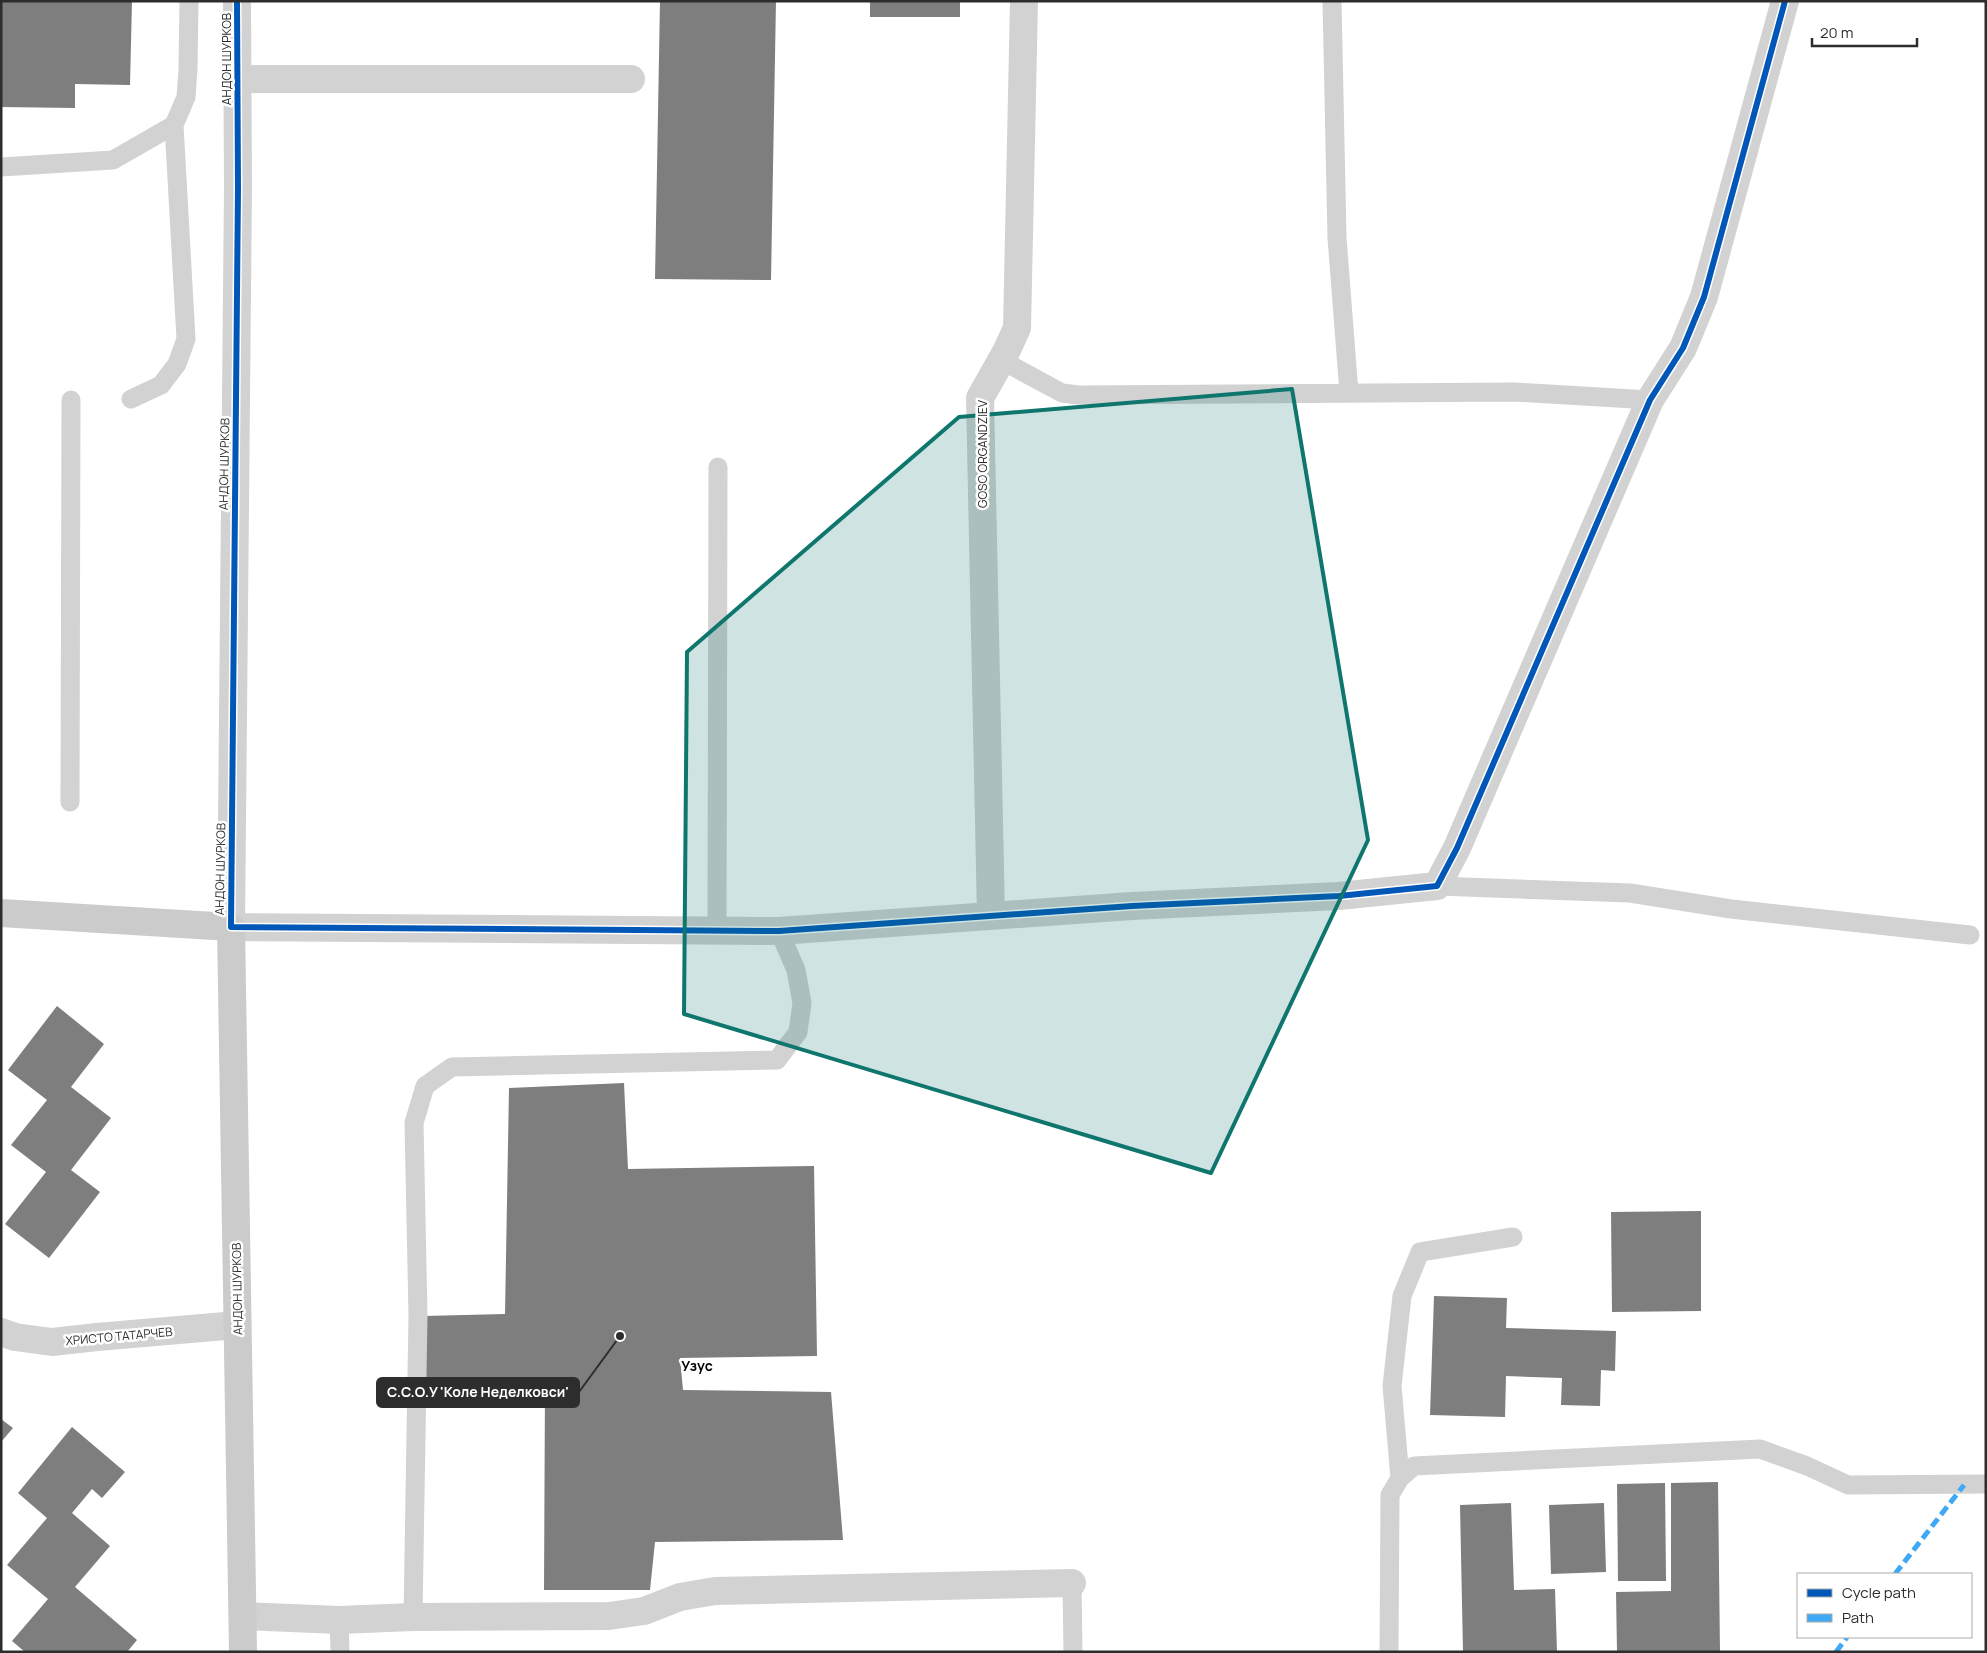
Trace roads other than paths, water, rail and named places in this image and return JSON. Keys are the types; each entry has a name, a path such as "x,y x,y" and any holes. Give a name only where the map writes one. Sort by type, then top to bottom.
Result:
{"main road":[{"name":"АНДОН ШУРКОВ","path":"1,914 231,927 243,1652"}],"street":[{"name":"АНДОН ШУРКОВ","path":"231,927 238,188 237,1"},
{"name":"GOSO ORGANDZIEV","path":"991,916 980,398 1017,328 1024,1"},
{"path":"231,927 779,931 1132,906 1339,896 1436,886 1457,848 1650,400 1683,348 1704,297 1784,1"},
{"path":"237,78 630,78"},
{"name":"ХРИСТО ТАТАРЧЕВ","path":"1,1332 15,1337 52,1342 237,1325"},
{"path":"243,1616 339,1620 413,1617 609,1616 644,1611 680,1597 714,1591 1072,1583"}],"lane":[{"path":"131,399 161,384 177,364 186,339 174,125 186,97 189,1"},
{"path":"1332,1 1337,238 1349,393"},
{"path":"1,167 113,160 174,125"},
{"path":"1001,360 1062,393 1078,395 1515,392 1650,400"},
{"path":"70,802 71,400"},
{"path":"717,931 718,467"},
{"path":"1436,886 1630,893 1731,910 1970,935"},
{"path":"413,1617 418,1315 414,1123 426,1086 452,1067 777,1060 798,1032 802,1003 796,970 779,931"},
{"path":"1400,1478 1392,1386 1402,1296 1420,1252 1513,1236"},
{"path":"1389,1652 1390,1495 1400,1478 1414,1466 1760,1449 1807,1466 1848,1485 1986,1484"},
{"path":"1072,1583 1073,1652"},
{"path":"339,1620 340,1652"}],"place":[{"name":"С.С.О.У 'Коле Неделковси'","path":"620,1336"}],"district":[{"name":"Узус","path":"697,1365"}]}
